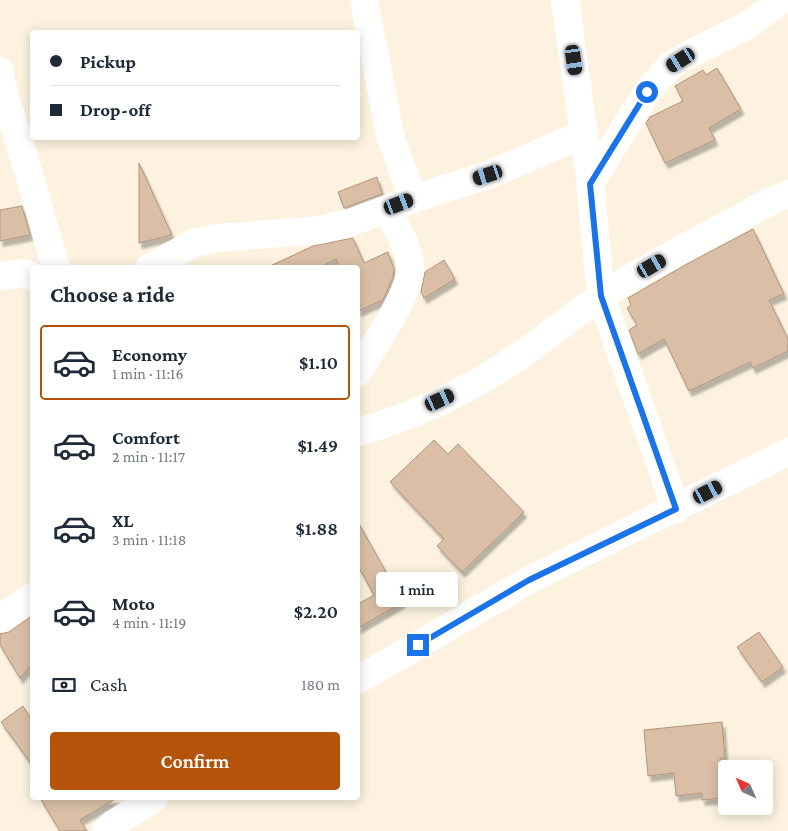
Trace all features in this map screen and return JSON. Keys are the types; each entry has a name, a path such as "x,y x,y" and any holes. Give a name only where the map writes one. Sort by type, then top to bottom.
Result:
{"street":[{"path":"364,0 390,135 412,199"},
{"path":"565,0 584,134 601,296 676,509"},
{"path":"590,184 647,92 671,66 690,54 746,26 782,0"},
{"path":"0,71 2,87 55,265"},
{"path":"154,265 194,243 218,238 319,230 349,224 412,199 488,175 584,134"},
{"path":"360,431 422,409 475,384 527,351 601,296 674,253 788,194"},
{"path":"360,369 407,286 410,269 400,231 386,210"},
{"path":"0,276 24,273 30,275"},
{"path":"360,679 529,580 788,452"},
{"path":"0,619 30,598"},
{"path":"106,831 151,800"}],"building":[{"path":"717,68 741,109 709,128 715,140 665,163 646,123 650,117 683,101 675,86 703,70 706,75"},
{"path":"139,163 172,235 139,243"},
{"path":"377,177 382,194 344,208 338,192"},
{"path":"22,206 30,235 0,241 0,210"},
{"path":"753,229 784,294 769,300 788,339 788,351 753,368 750,362 689,391 664,339 638,354 629,330 637,325 627,308 631,305 628,298"},
{"path":"353,238 364,263 388,252 394,269 393,277 383,300 360,310 360,265 339,265 336,259 324,265 272,265 313,246"},
{"path":"444,260 455,279 424,298 421,292 425,272"},
{"path":"434,440 448,454 458,444 524,512 462,572 437,546 444,539 390,482"},
{"path":"360,526 403,602 360,627 360,603 374,595 360,570"},
{"path":"30,617 30,666 20,678 0,645 0,634 9,632"},
{"path":"759,632 783,667 762,682 737,647"},
{"path":"23,706 30,717 30,762 1,722"},
{"path":"722,722 725,758 718,760 718,799 702,800 702,793 676,796 674,773 648,776 644,730"},
{"path":"41,800 114,800 80,820 87,831 60,831"}],"route":[{"path":"418,645 529,580 676,509 601,296 590,184 647,92"}]}
